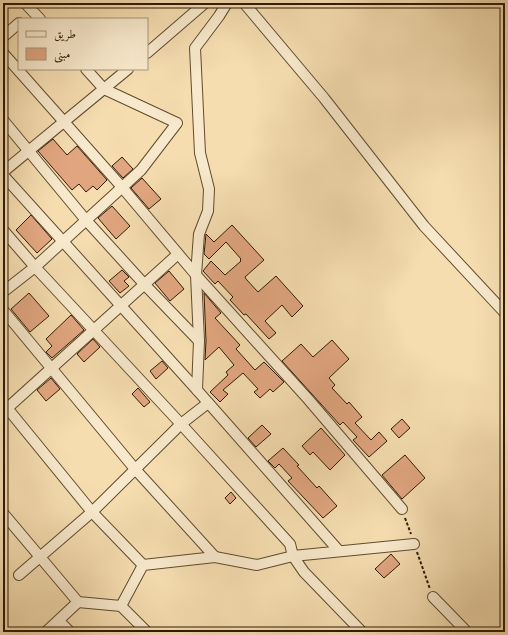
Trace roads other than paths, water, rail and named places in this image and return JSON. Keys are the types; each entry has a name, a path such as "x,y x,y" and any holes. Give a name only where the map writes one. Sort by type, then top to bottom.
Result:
{"street":[{"path":"25,3 39,18"},
{"path":"148,52 205,3"},
{"path":"197,390 199,341 196,275 199,234 208,211 209,189 200,153 195,48 227,3"},
{"path":"244,3 324,98 424,226 505,313"},
{"path":"24,18 32,11"},
{"path":"3,37 18,24"},
{"path":"3,53 18,70"},
{"path":"18,70 122,186 196,275 308,400 402,509"},
{"path":"3,292 35,267 140,170 177,123 104,89 87,70"},
{"path":"127,70 3,173 339,551"},
{"path":"3,120 86,219 145,285 199,341"},
{"path":"3,230 35,267 290,544 293,556 304,572 362,632"},
{"path":"143,565 92,512 4,408 145,285 178,254"},
{"path":"3,310 135,469 215,557"},
{"path":"19,575 92,512 181,424 208,404"},
{"path":"3,513 78,602 121,606 147,632"},
{"path":"143,565 215,557 257,565 293,556 414,544"},
{"path":"121,606 143,565"},
{"path":"433,596 467,632"},
{"path":"46,632 78,602"},
{"path":"59,621 70,632"}]}
